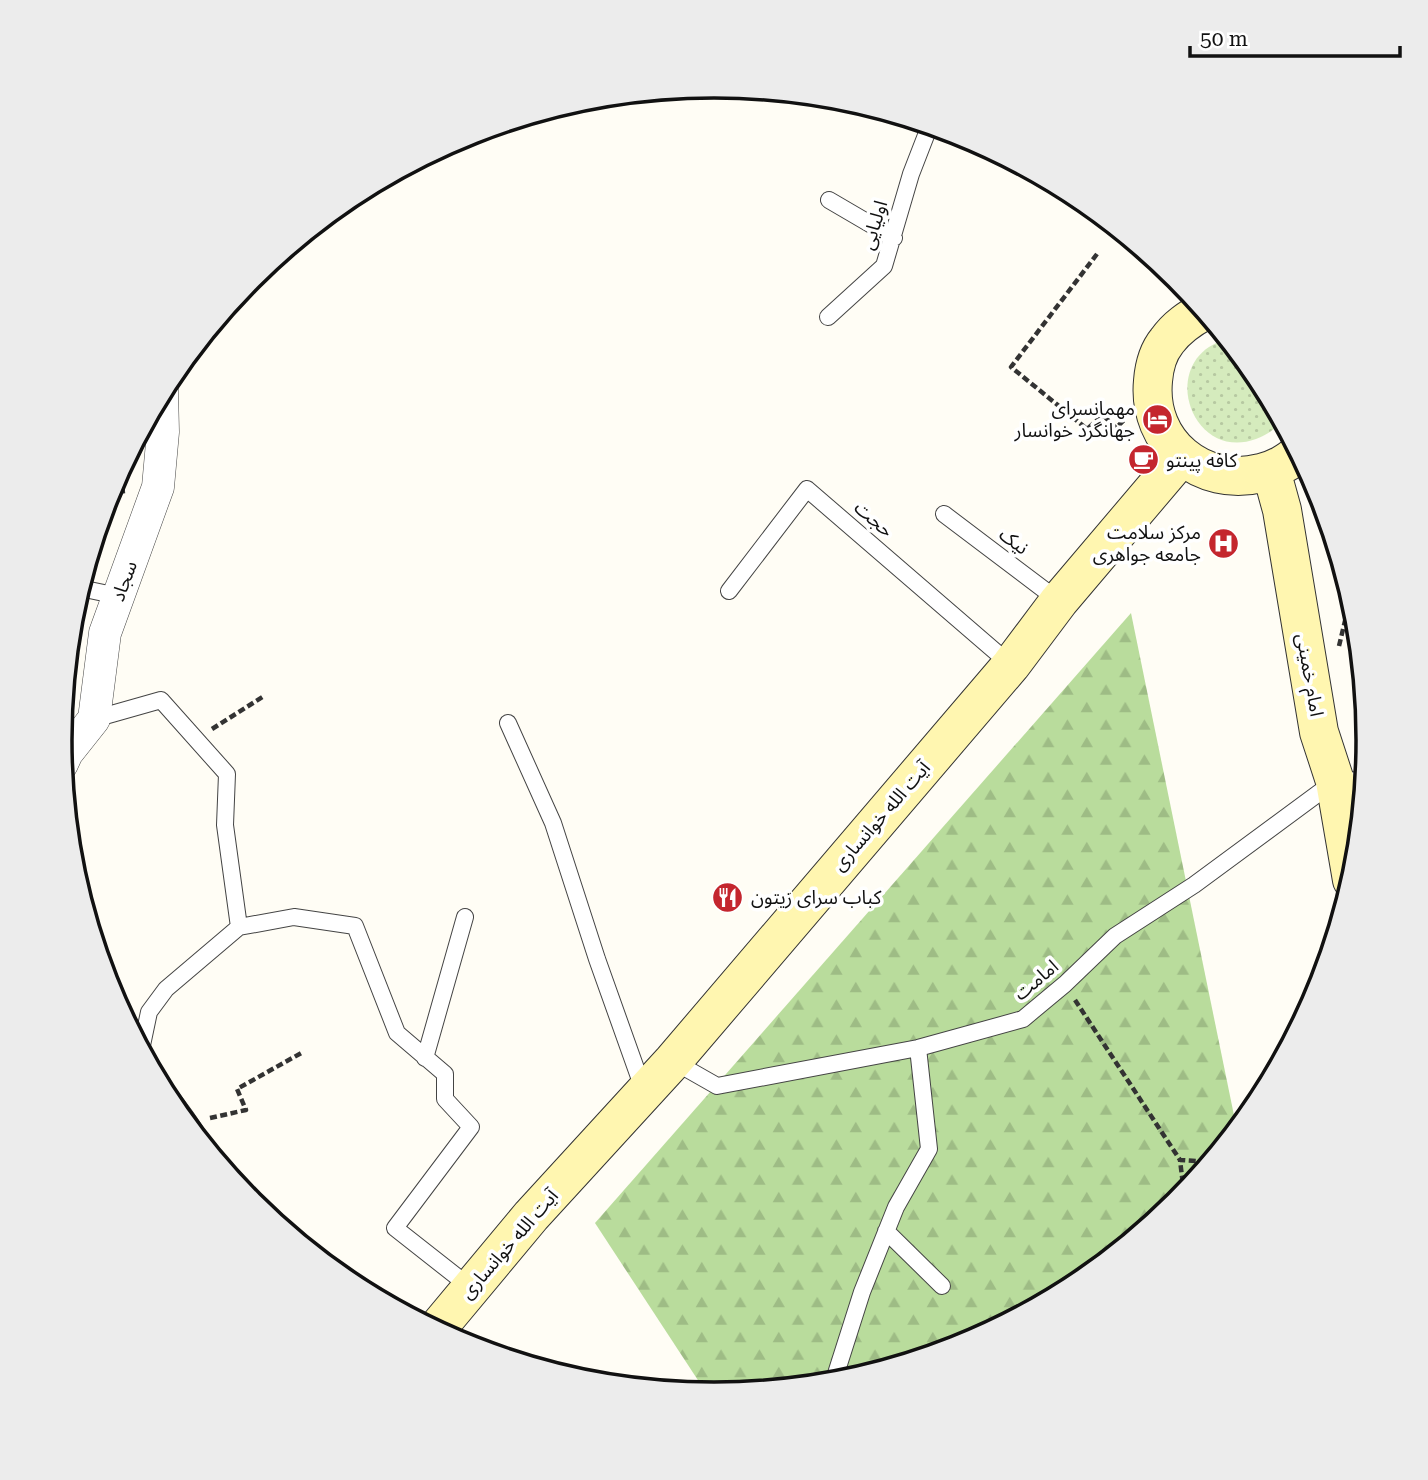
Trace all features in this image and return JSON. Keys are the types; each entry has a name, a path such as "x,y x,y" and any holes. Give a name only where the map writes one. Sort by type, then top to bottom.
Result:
{"main road":[{"path":"1196,316 1183,323 1165,343 1154,368 1152,395 1156,418 1166,438 1182,456 1201,469 1224,476 1248,476 1285,461"},
{"name":"آیت الله خوانساری","path":"443,1322 470,1287 673,1061 1012,665 1059,601 1182,456"},
{"name":"امام خمینی","path":"1285,461 1282,510 1319,732 1350,780 1351,825"}],"street":[{"name":"سجاد","path":"94,719 105,633 158,487 163,412"},
{"path":"72,745 94,719"}],"lane":[{"name":"اولیایی","path":"828,317 884,266 911,174 926,134"},
{"path":"829,200 894,238"},
{"name":"حجت","path":"729,591 807,489 1012,665"},
{"name":"نیک","path":"944,514 1059,601"},
{"path":"90,590 118,596"},
{"path":"94,719 161,700 227,774 225,825 239,927"},
{"path":"508,723 553,823 644,1091"},
{"name":"امامت","path":"673,1061 717,1086 918,1048 1023,1019 1065,984 1115,936 1350,780"},
{"path":"425,1058 465,916"},
{"path":"144,1035 149,1012 166,989 239,927 294,917 355,926 397,1034 445,1074 445,1099 471,1127 395,1228 470,1287"},
{"path":"837,1370 862,1292 896,1207 929,1149 918,1048"},
{"path":"887,1231 942,1286"}],"path":[{"path":"1097,254 1012,367 1087,429 1103,415 1116,428 1152,395"},
{"path":"196,739 264,696"},
{"path":"1065,984 1180,1160 1182,1179"},
{"path":"197,1121 246,1111 237,1089 303,1052"},
{"path":"1180,1160 1198,1161"}],"green space":[{"path":"1219,343 1248,383 1275,428 1256,439 1233,442 1214,436 1199,423 1190,406 1187,386 1192,366 1205,350"},
{"path":"1131,613 1234,1117 1197,1163 1168,1194 1105,1250 1071,1274 998,1316 920,1348 839,1370 798,1377 699,1382 595,1223"}],"place":[{"name":"مهمانسرای جهانگرد خوانسار","path":"1158,419"},
{"name":"کافه پینتو","path":"1143,460"},
{"name":"مرکز سلامت جامعه جواهری","path":"1224,543"},
{"name":"کباب سرای زیتون","path":"728,897"}]}
